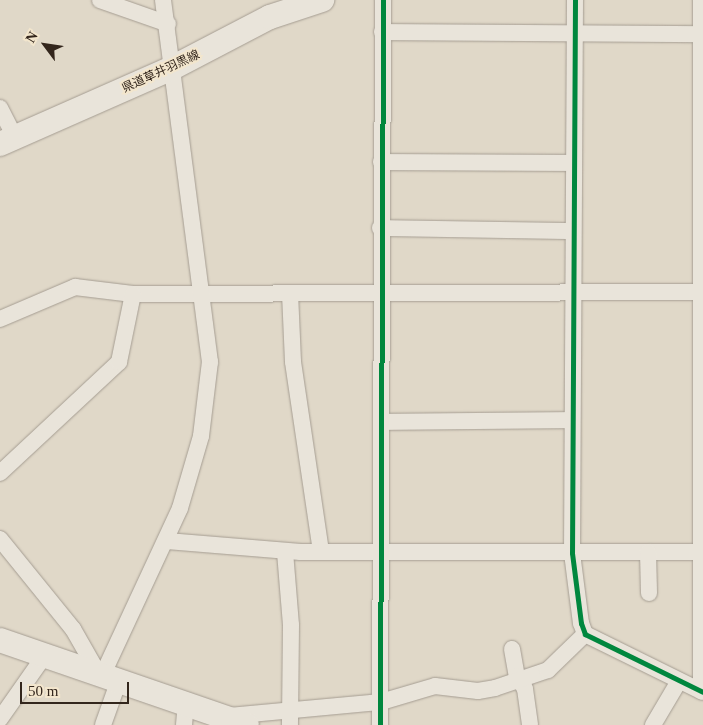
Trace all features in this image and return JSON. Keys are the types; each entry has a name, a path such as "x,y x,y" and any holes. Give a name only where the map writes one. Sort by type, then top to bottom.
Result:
{"main road":[{"name":"県道草井羽黒線","path":"7,141 172,68 270,17 322,0"},
{"path":"0,640 106,675 185,714 221,716 247,725"}],"street":[{"path":"100,0 168,24"},
{"path":"102,725 106,675 167,541 201,436 210,362 168,24 163,0"},
{"path":"380,725 382,422 380,228 384,0"},
{"path":"576,0 572,163 574,231 571,420 572,553 585,634"},
{"path":"585,634 702,692 699,552 702,495 701,0"},
{"path":"382,32 702,34"},
{"path":"0,108 7,141"},
{"path":"381,162 572,163"},
{"path":"380,228 574,231"},
{"path":"0,319 75,287 133,294 702,292"},
{"path":"290,293 298,407 320,552"},
{"path":"0,473 118,362 133,294"},
{"path":"382,422 571,420"},
{"path":"0,539 73,629 106,675"},
{"path":"167,541 285,552 699,552"},
{"path":"285,552 290,617 290,718"},
{"path":"648,552 649,593"},
{"path":"221,716 290,718 380,702 435,686 478,691 522,681 548,670 585,634"},
{"path":"512,649 517,676 522,681 530,725"},
{"path":"0,719 45,654"},
{"path":"653,725 679,681"}],"cycle path":[{"path":"380,725 383,0"},
{"path":"575,0 572,553 581,623 585,634 703,692"}]}
